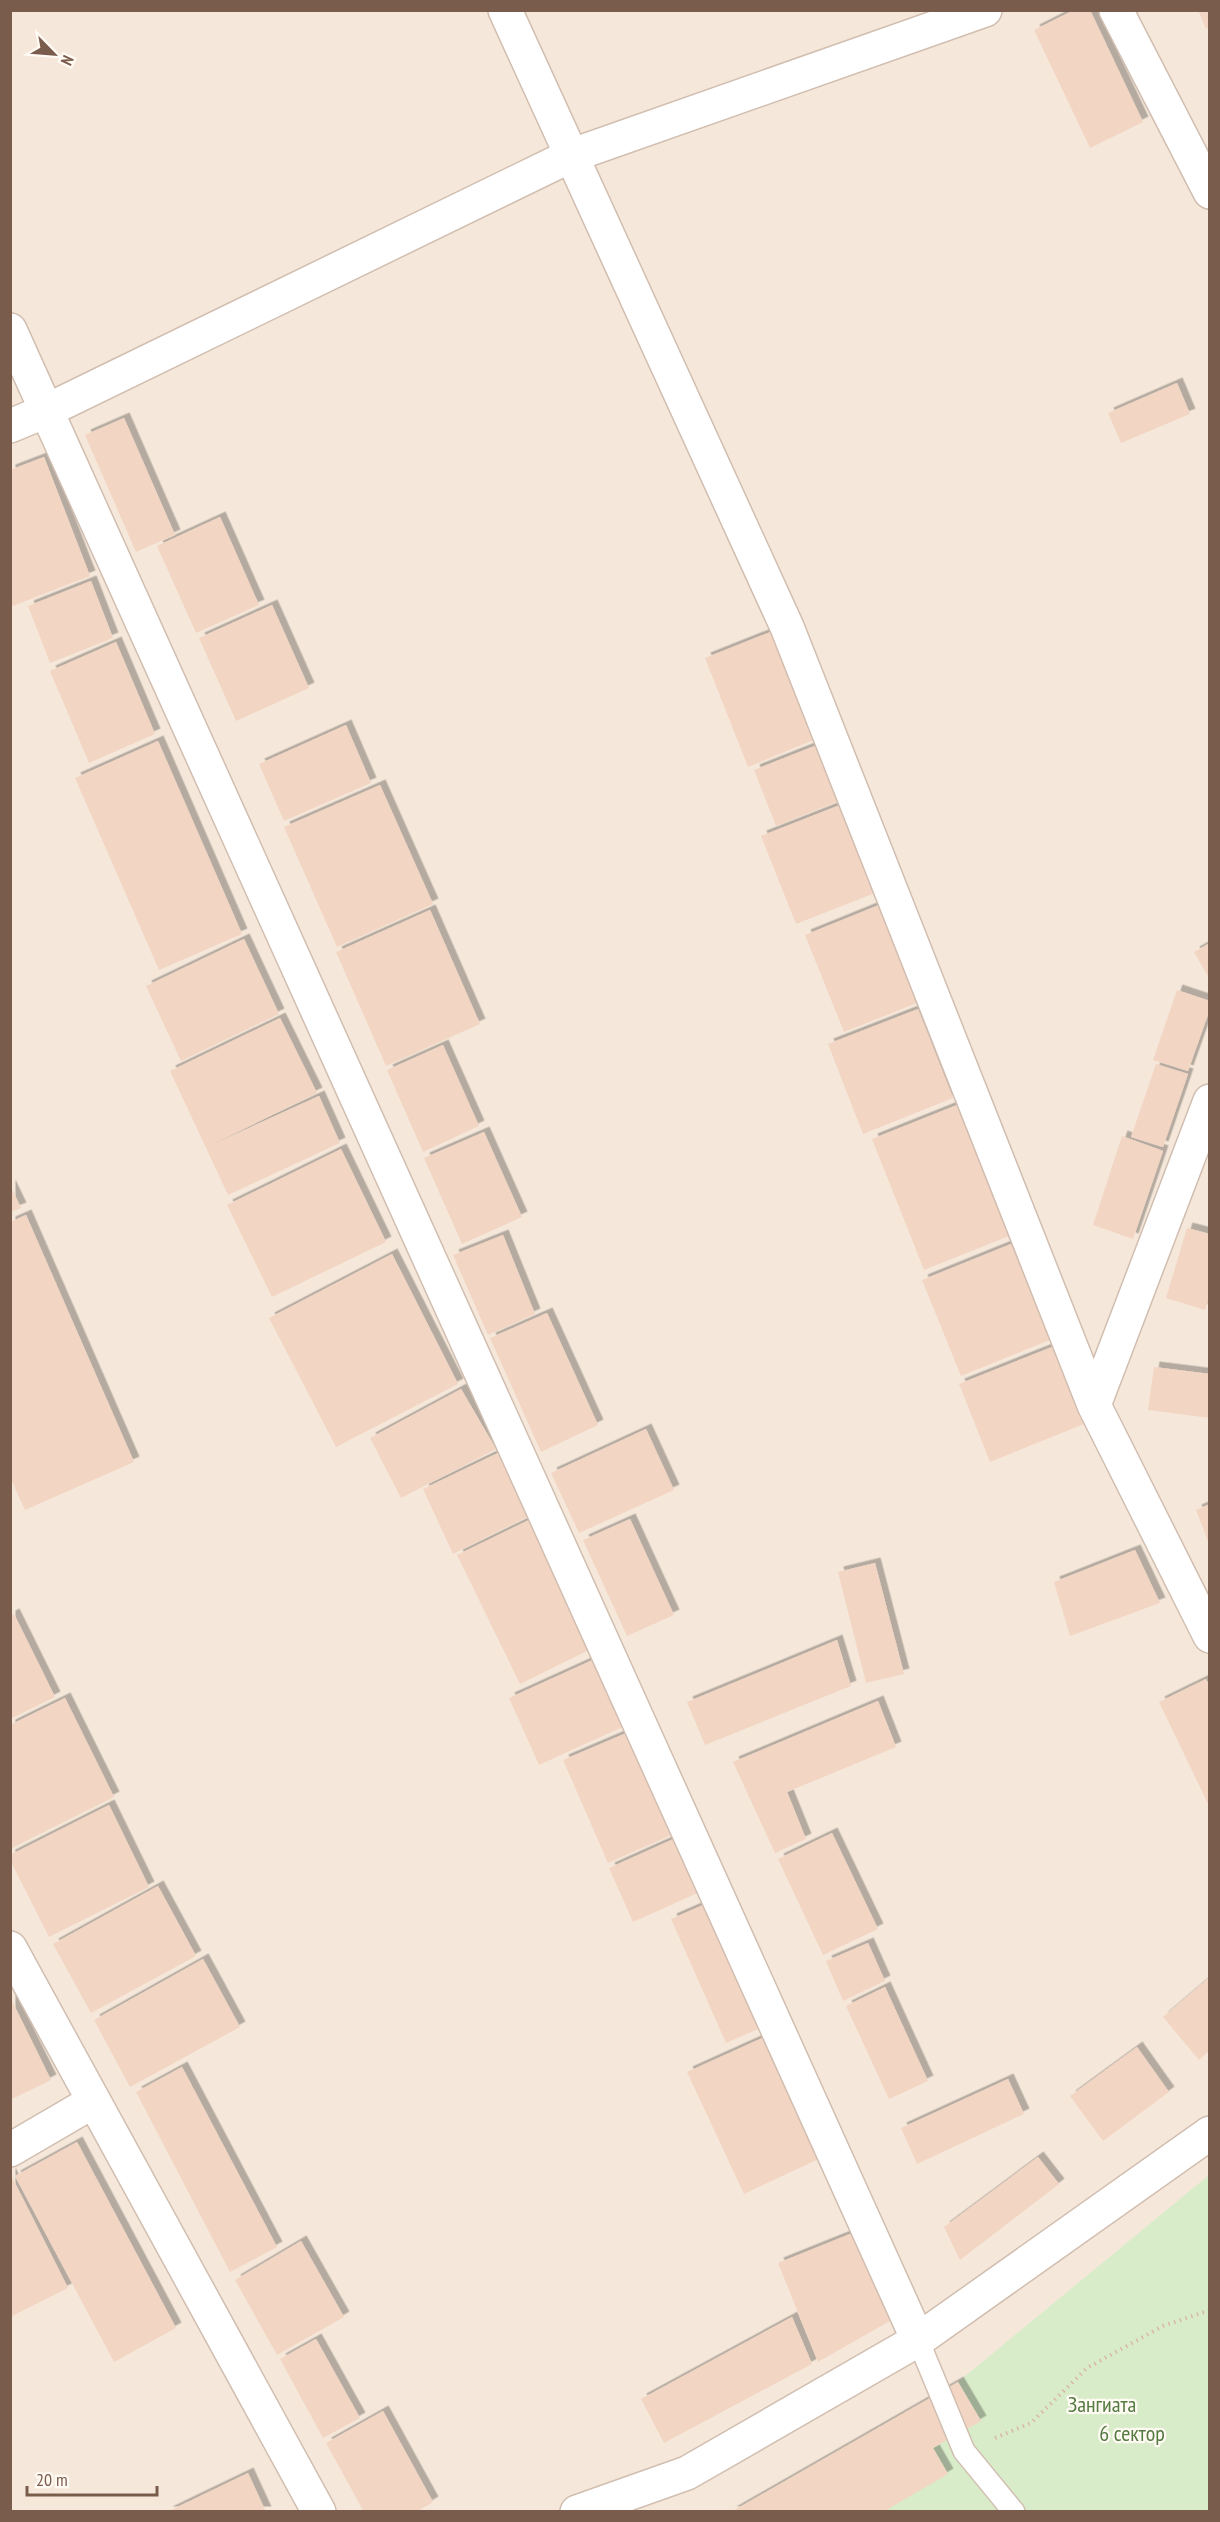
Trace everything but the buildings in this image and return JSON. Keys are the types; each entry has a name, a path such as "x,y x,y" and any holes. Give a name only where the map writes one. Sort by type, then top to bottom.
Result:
{"street":[{"path":"506,10 570,156 788,627 1094,1405 1209,1636"},
{"path":"10,426 46,411 570,156 985,10"},
{"path":"1116,10 1209,192"},
{"path":"10,330 918,2340"},
{"path":"1094,1405 1209,1101"},
{"path":"10,1948 318,2511"},
{"path":"10,2150 94,2101"},
{"path":"578,2511 687,2473 918,2340 1209,2133"}],"lane":[{"path":"918,2340 964,2451 1014,2511"}],"path":[{"path":"964,2451 1031,2423 1088,2368 1162,2326 1209,2310"}],"shaded area":[{"path":"11,11 1209,11 1209,2511 11,2511"}],"green space":[{"name":"Зангиата","path":"1209,2175 1209,2511 731,2512 958,2382"}],"park label":[{"name":"6 сектор","path":"1132,2433"}]}
